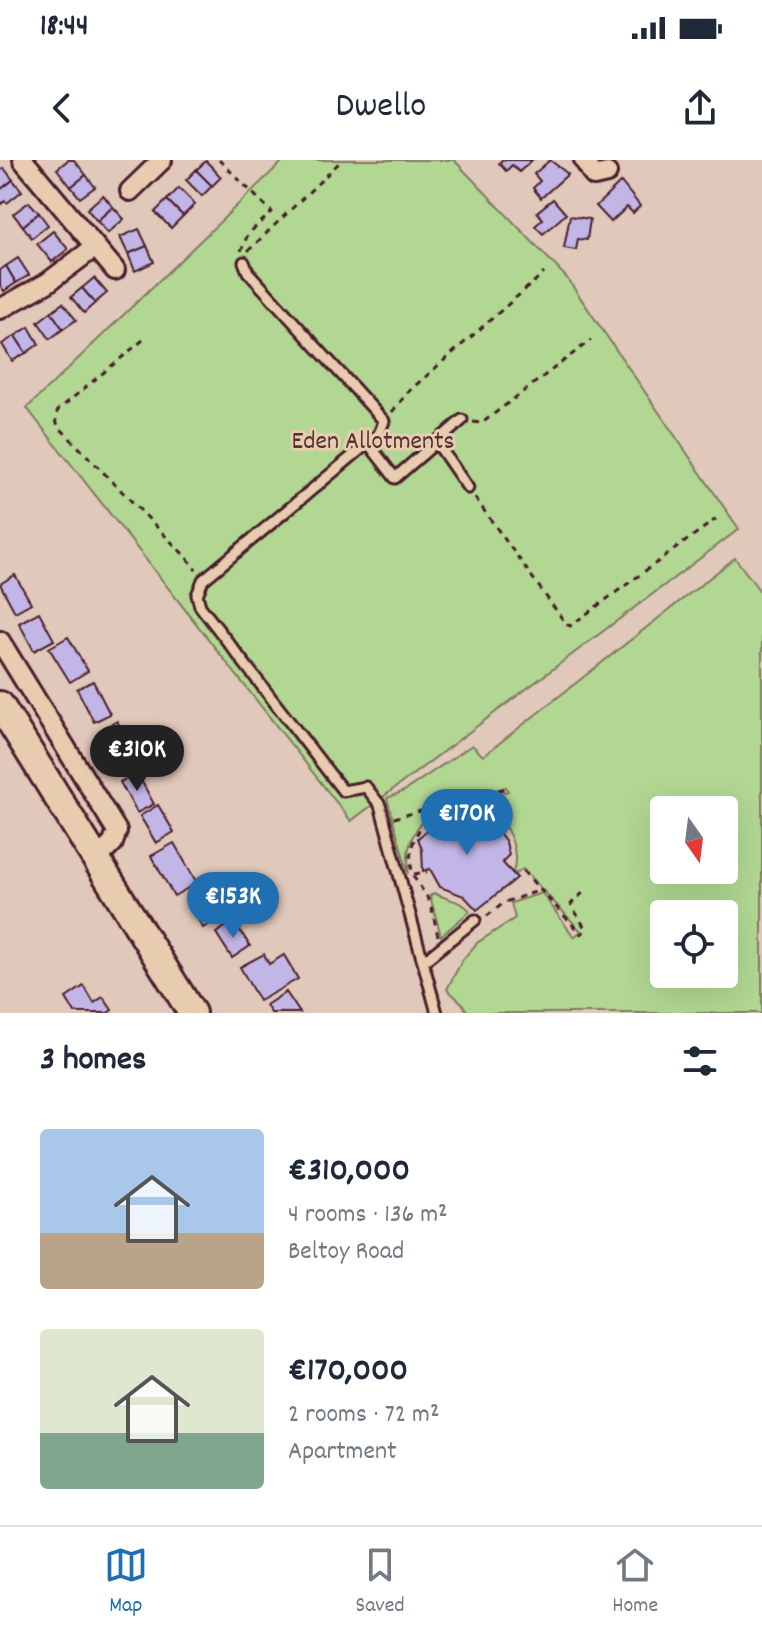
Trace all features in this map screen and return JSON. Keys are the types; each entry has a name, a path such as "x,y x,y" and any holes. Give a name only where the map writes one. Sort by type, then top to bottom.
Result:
{"main road":[{"path":"0,705 192,1013"}],"street":[{"path":"23,160 115,270"},
{"path":"130,191 162,160"},
{"path":"0,309 47,283 95,247"},
{"path":"0,641 117,831 113,843 97,859"}],"lane":[{"path":"244,262 248,272 384,421 379,434 203,580 197,595 200,606 343,791 366,787 380,805 437,1013"},
{"path":"368,443 395,478 462,420"},
{"path":"437,443 468,488"},
{"path":"424,961 475,920"}],"path":[{"path":"219,160 272,212 248,234 241,251 244,262"},
{"path":"244,262 246,253 342,160"},
{"path":"384,421 408,392 544,273"},
{"path":"143,340 58,410 55,417 58,426 188,559 203,580"},
{"path":"462,420 482,423 591,340"},
{"path":"468,488 570,626 716,519"},
{"path":"385,820 507,788"},
{"path":"439,940 411,859 416,835 427,819 443,805"},
{"path":"523,871 581,934 586,930 571,904 587,889"},
{"path":"414,875 427,872"},
{"path":"475,920 487,917 505,902 541,890"}],"green space":[{"name":"Eden Allotments","path":"284,160 454,160 566,277 739,529 351,821 27,408"},
{"path":"735,558 762,594 762,1013 468,1013 447,989 463,959 477,943 515,918 511,903 542,893 574,937 581,931 523,869 515,874 513,872 514,849 506,828 460,803 508,791 506,787 431,807 432,811 419,825 411,841 408,873 387,798 404,791 472,745 483,756"},
{"path":"434,893 458,902 470,911 441,936 430,896"}],"building":[{"path":"68,160 74,160 86,175 71,187 57,169"},
{"path":"502,160 532,160 519,172 512,165 506,171 499,163"},
{"path":"550,160 568,174 541,198 533,188 540,181 534,174"},
{"path":"206,161 221,177 212,186 196,170"},
{"path":"4,168 13,180 0,190 0,171"},
{"path":"196,170 212,186 202,196 186,180"},
{"path":"86,175 95,187 80,198 71,187"},
{"path":"13,180 22,191 0,205 0,190"},
{"path":"621,182 640,206 633,213 627,207 611,222 596,206"},
{"path":"179,188 195,204 183,216 167,200"},
{"path":"103,195 113,207 97,221 87,209"},
{"path":"553,199 566,214 543,234 535,226 543,219 537,212"},
{"path":"167,200 183,216 171,228 155,212"},
{"path":"29,202 39,213 23,226 13,214"},
{"path":"113,207 124,219 108,233 97,221"},
{"path":"39,213 48,225 32,238 23,226"},
{"path":"570,216 590,219 587,240 578,239 576,250 564,248"},
{"path":"139,229 147,246 128,254 120,237"},
{"path":"53,231 68,249 52,262 37,244"},
{"path":"147,246 154,262 135,271 128,254"},
{"path":"18,258 29,275 16,283 6,266"},
{"path":"6,266 16,283 4,291 0,285 0,270"},
{"path":"94,278 107,293 95,303 82,288"},
{"path":"82,288 95,303 84,313 71,297"},
{"path":"63,303 76,320 63,329 51,312"},
{"path":"51,312 63,329 50,339 38,322"},
{"path":"29,327 39,344 26,353 15,336"},
{"path":"15,336 26,353 12,361 2,344"},
{"path":"15,575 31,603 15,612 0,584"},
{"path":"39,612 54,640 34,651 19,623"},
{"path":"68,637 88,671 70,682 49,648"},
{"path":"93,681 110,714 94,722 77,689"},
{"path":"117,721 136,755 121,764 101,730"},
{"path":"137,773 154,804 137,813 120,782"},
{"path":"460,803 472,816 494,826 506,842 509,855 502,862 517,878 477,910 464,896 440,887 430,869 423,871 418,838"},
{"path":"158,805 174,832 156,843 140,816"},
{"path":"174,843 197,883 174,896 151,856"},
{"path":"200,891 211,909 227,900 234,910 203,928 186,899"},
{"path":"234,921 250,946 232,958 216,933"},
{"path":"264,954 269,964 284,955 298,979 259,1001 240,967"},
{"path":"84,986 94,1003 103,997 112,1010 108,1013 75,1013 66,998"},
{"path":"286,992 300,1013 271,1013 266,1005"}]}
